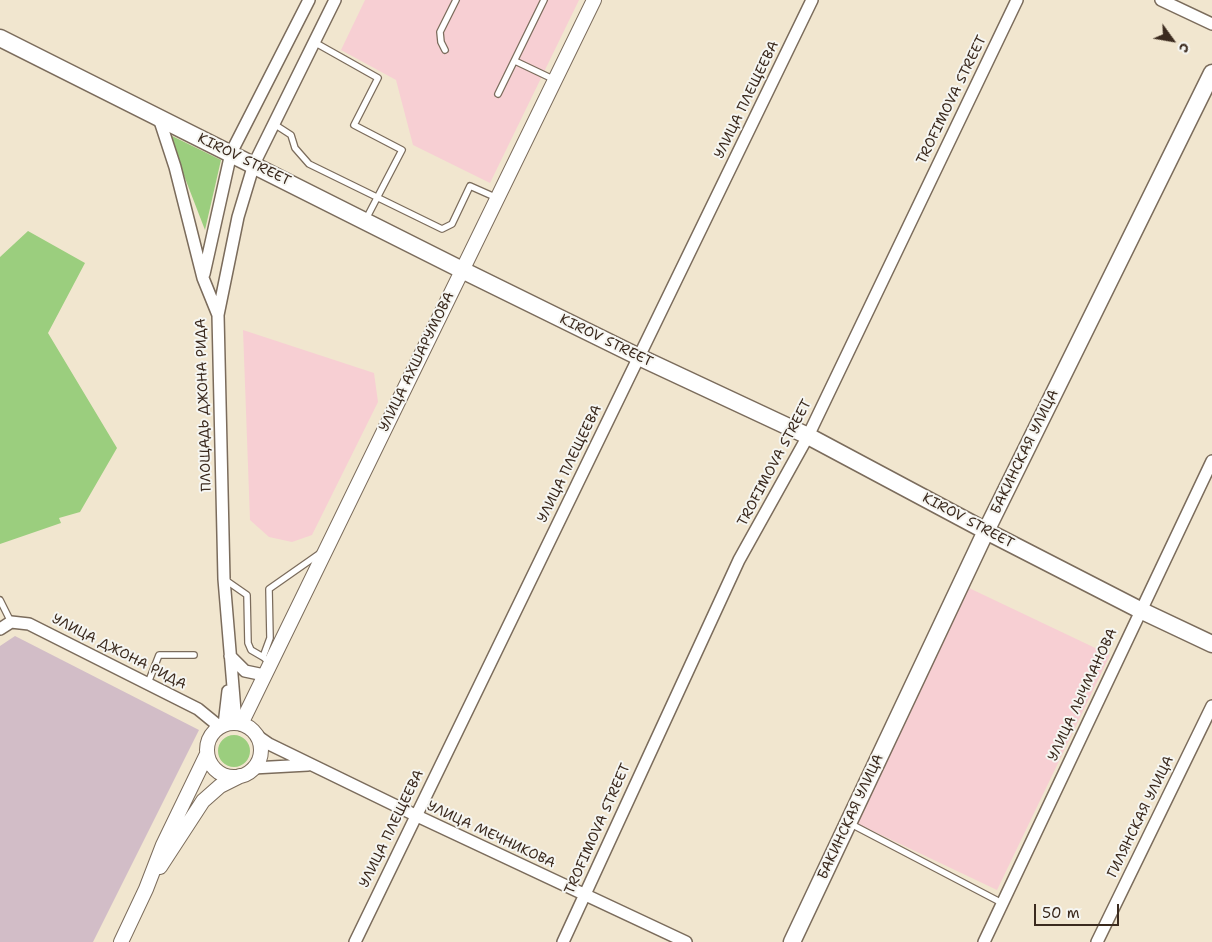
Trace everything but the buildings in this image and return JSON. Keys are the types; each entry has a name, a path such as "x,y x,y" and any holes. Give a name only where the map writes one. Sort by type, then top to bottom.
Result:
{"main road":[{"name":"KIROV STREET","path":"0,38 462,270 639,357 808,436 986,531 1140,610 1212,644"},
{"name":"БАКИНСКАЯ УЛИЦА","path":"792,942 986,531 1212,73"}],"street":[{"path":"203,278 231,153 309,0"},
{"path":"218,315 236,225 254,164 335,0"},
{"name":"УЛИЦА АХШАРУМОВА","path":"230,725 266,665 327,549 594,0"},
{"name":"УЛИЦА ПЛЕЩЕЕВА","path":"355,942 812,0"},
{"name":"TROFIMOVA STREET","path":"563,942 740,560 808,436 1016,0"},
{"path":"1161,0 1212,24"},
{"name":"ПЛОЩАДЬ ДЖОНА РИДА","path":"159,118 175,167 203,278 218,315 224,579 231,669 230,725"},
{"name":"УЛИЦА ЛЫЧМАНОВА","path":"984,942 1212,461"},
{"path":"0,629 11,622"},
{"name":"УЛИЦА ДЖОНА РИДА","path":"11,622 29,624 230,725"},
{"path":"230,656 245,672 266,665"},
{"name":"ГИЛЯНСКАЯ УЛИЦА","path":"1097,942 1212,706"},
{"path":"121,942 146,889 163,844 207,754 210,738 230,725 256,735 260,752 247,772 220,786 203,801 146,889"},
{"name":"УЛИЦА МЕЧНИКОВА","path":"256,735 312,765 415,815 684,942"},
{"path":"207,754 216,770 232,777 247,772"},
{"name":"УЛИЦА МЕЧНИКОВА","path":"247,772 280,765 312,765"}],"lane":[{"path":"446,50 441,42 440,32 456,0"},
{"path":"498,94 544,0"},
{"path":"314,42 378,78 354,125 402,150 365,221"},
{"path":"515,61 555,80"},
{"path":"274,124 291,136 296,148 309,164 442,229 452,224 470,186 497,198"},
{"path":"266,665 270,638 269,589 327,549"},
{"path":"224,579 247,596 248,643 251,650 266,665"},
{"path":"0,600 11,622"},
{"path":"148,683 159,655 194,655"},
{"path":"848,823 1002,903"}],"shaded area":[{"path":"365,0 579,0 490,183 413,145 396,80 341,50"},
{"path":"243,330 374,373 378,402 312,535 292,542 269,537 250,520"},
{"path":"969,588 1110,655 997,890 856,823"},
{"path":"15,636 199,730 93,942 0,942 0,646"}],"green space":[{"path":"168,134 221,160 205,230"},
{"path":"28,231 85,263 48,333 117,448 80,512 59,518 61,523 0,544 0,257"},
{"path":"234,735 245,740 250,751 245,762 234,767 223,762 218,751 223,740"}]}
